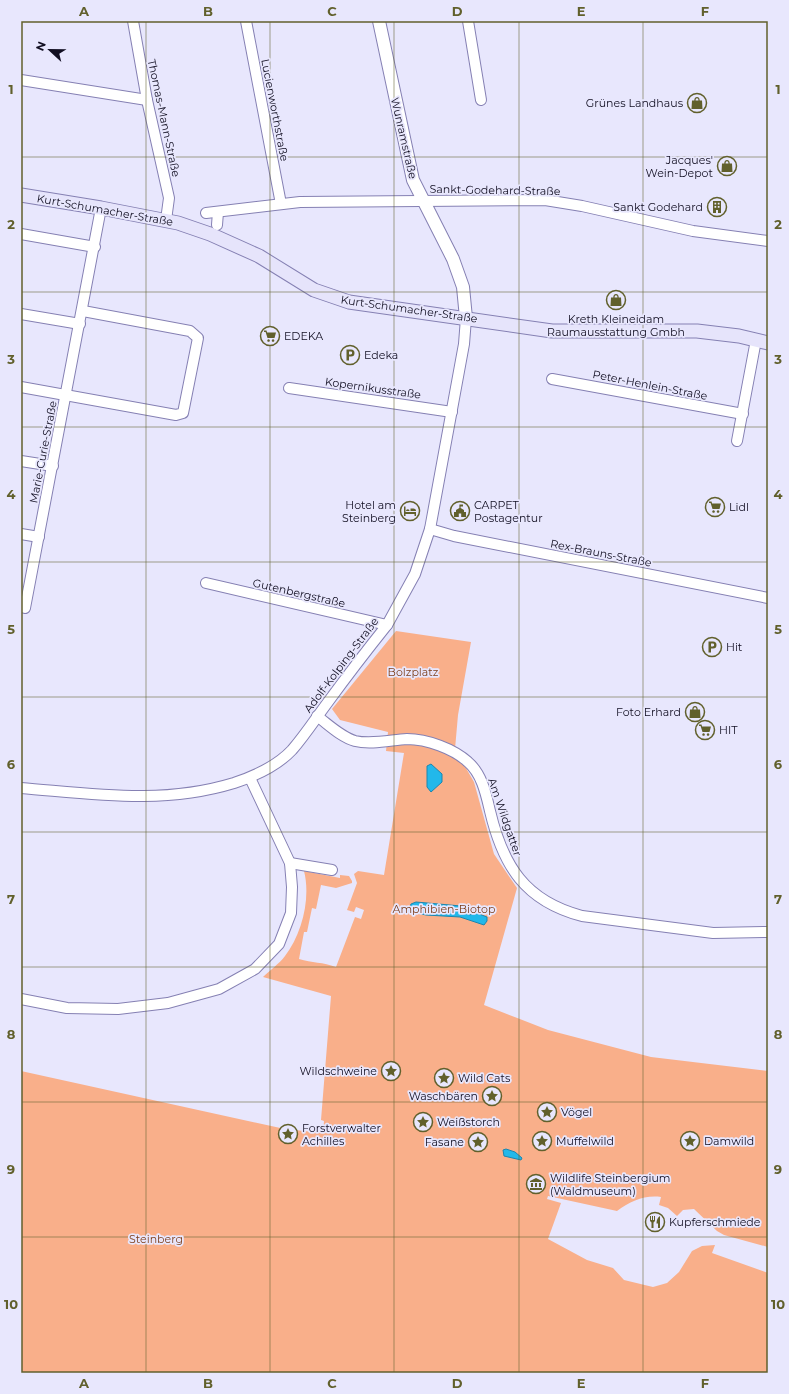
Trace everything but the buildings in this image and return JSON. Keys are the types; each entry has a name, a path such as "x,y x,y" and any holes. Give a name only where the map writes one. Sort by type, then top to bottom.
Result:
{"main road":[{"name":"Kurt-Schumacher-Straße","path":"21,195 166,220 210,234 259,256 314,290 337,299 360,304 552,331 697,331 722,333 762,342"}],"street":[{"name":"Thomas-Mann-Straße","path":"133,21 147,100 169,198 166,220"},
{"name":"Lucienworthstraße","path":"246,21 281,204"},
{"name":"Wunramstraße","path":"379,21 413,180 453,259 463,287 466,318"},
{"path":"468,21 481,100"},
{"path":"21,80 147,100"},
{"name":"Sankt-Godehard-Straße","path":"206,213 281,204 326,201 422,200 557,202 693,231 768,241"},
{"name":"Marie-Curie-Straße","path":"23,607 39,537 102,208"},
{"path":"217,226 218,212"},
{"path":"21,234 95,247"},
{"name":"Marie-Curie-Straße","path":"66,395 176,415 183,412 198,338 190,331 83,311"},
{"path":"21,314 80,324"},
{"name":"Adolf-Kolping-Straße","path":"21,788 89,795 164,797 216,788 250,778 268,769 291,751 387,625 414,574 424,551 430,529 452,412 464,344 466,318"},
{"path":"738,441 742,414 762,342"},
{"name":"Peter-Henlein-Straße","path":"552,379 742,414"},
{"path":"21,387 66,395"},
{"name":"Kopernikusstraße","path":"289,388 452,412"},
{"path":"21,461 52,466"},
{"name":"Rex-Brauns-Straße","path":"430,529 454,536 768,598"},
{"path":"21,534 39,537"},
{"name":"Gutenbergstraße","path":"206,583 387,625"},
{"name":"Am Wildgatter","path":"317,716 337,732 356,741 420,741 449,750 469,763 484,785 500,843 506,859 514,873 532,892 569,913 713,933 768,932"},
{"path":"21,999 67,1008 118,1009 183,1000 219,989 256,969 279,944 290,913 290,863 250,778"},
{"path":"290,863 332,870"}],"green space":[{"path":"396,631 471,642 458,715 455,749 474,782 494,854 517,888 484,1005 548,1030 651,1057 768,1071 768,1247 724,1235 717,1231 694,1209 683,1210 677,1216 668,1208 659,1205 661,1197 643,1198 627,1204 617,1211 548,1196 547,1199 561,1203 548,1239 587,1260 613,1268 624,1280 653,1287 667,1283 679,1272 692,1251 702,1246 715,1245 712,1253 768,1273 768,1373 21,1373 21,1071 285,1129 323,1133 324,1121 321,1120 331,996 263,977 285,956 300,927 306,904 306,882 304,871 340,878 340,875 349,876 352,881 352,883 336,888 321,885 316,909 312,908 307,932 304,932 299,959 336,967 355,917 361,919 364,910 356,907 354,912 347,910 357,883 354,874 358,871 384,875 404,753 386,751 388,732 340,720 332,709"}],"water":[{"path":"431,764 442,774 442,782 431,792 427,787 427,766"},
{"path":"416,902 461,906 461,911 470,915 474,912 487,917 487,921 484,925 460,917 426,915 408,911 411,904"},
{"path":"506,1149 515,1152 522,1158 521,1160 504,1156 503,1150"}],"place":[{"name":"Grünes Landhaus","path":"697,103"},
{"name":"Jacques' Wein-Depot","path":"727,166"},
{"name":"Sankt Godehard","path":"717,207"},
{"name":"Kreth Kleineidam Raumausstattung Gmbh","path":"616,300"},
{"name":"EDEKA","path":"270,336"},
{"name":"Edeka","path":"350,355"},
{"name":"Lidl","path":"715,507"},
{"name":"Hotel am Steinberg","path":"410,511"},
{"name":"CARPET Postagentur","path":"460,511"},
{"name":"Hit","path":"712,647"},
{"name":"Foto Erhard","path":"695,712"},
{"name":"HIT","path":"705,730"},
{"name":"Wildschweine","path":"391,1071"},
{"name":"Wild Cats","path":"444,1078"},
{"name":"Waschbären","path":"492,1096"},
{"name":"Vögel","path":"547,1112"},
{"name":"Weißstorch","path":"423,1122"},
{"name":"Forstverwalter Achilles","path":"288,1134"},
{"name":"Muffelwild","path":"542,1141"},
{"name":"Damwild","path":"690,1141"},
{"name":"Fasane","path":"478,1142"},
{"name":"Wildlife Steinbergium (Waldmuseum)","path":"536,1184"},
{"name":"Kupferschmiede","path":"655,1222"}],"park label":[{"name":"Bolzplatz","path":"413,672"},
{"name":"Amphibien-Biotop","path":"444,909"},
{"name":"Steinberg","path":"156,1239"}]}
